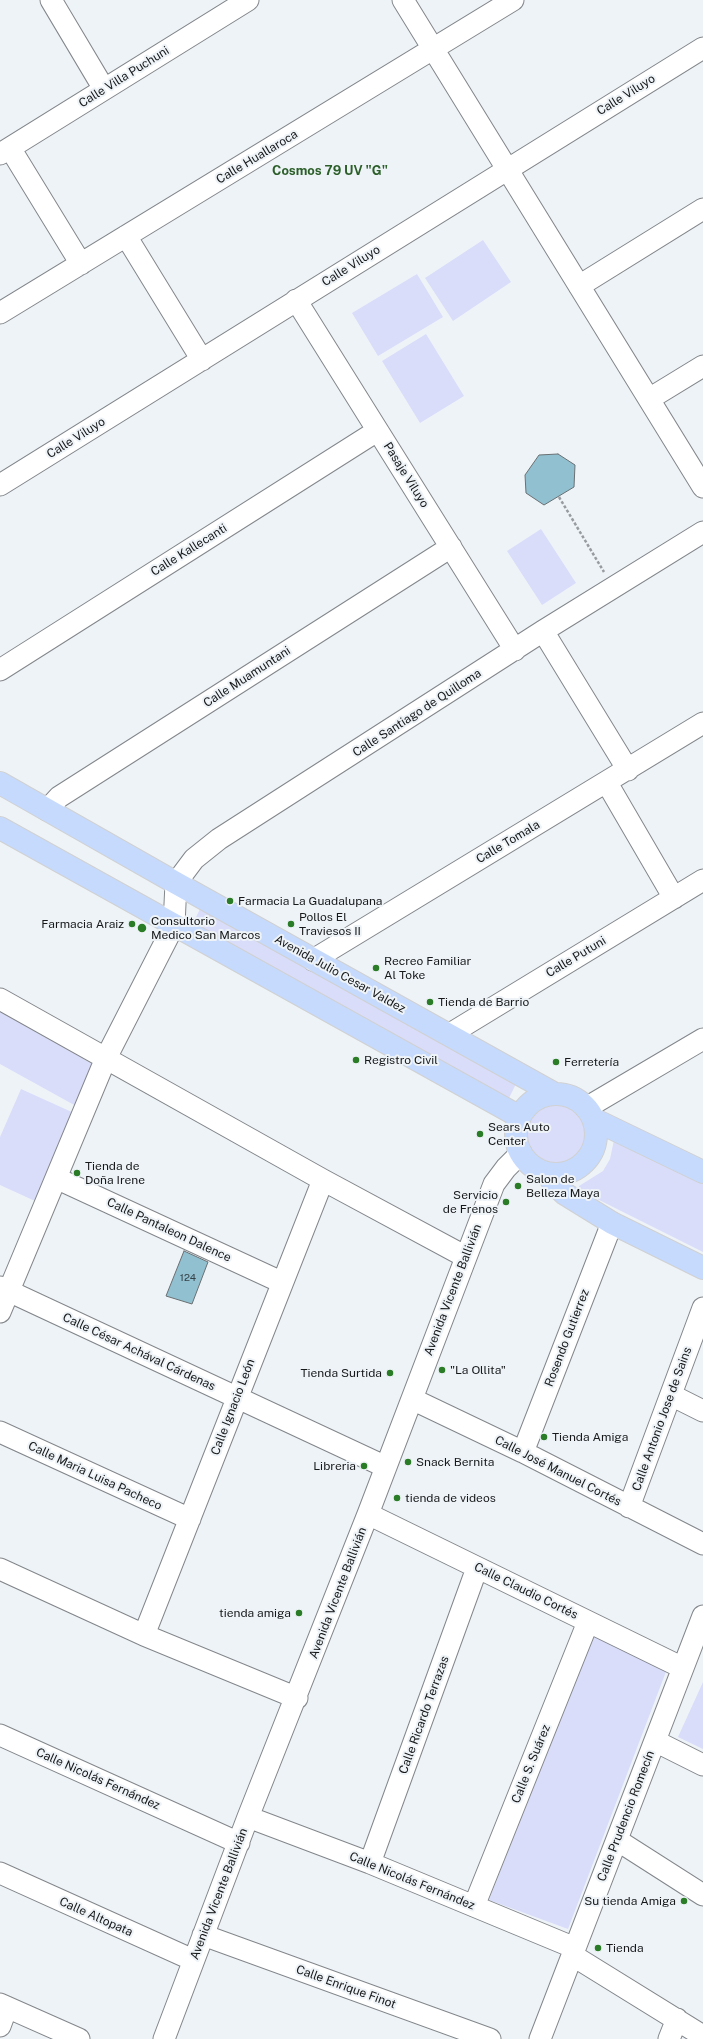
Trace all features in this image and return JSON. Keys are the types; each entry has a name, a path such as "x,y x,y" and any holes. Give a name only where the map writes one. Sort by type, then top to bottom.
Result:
{"main road":[{"name":"Avenida Julio Cesar Valdez","path":"0,783 176,884 450,1034 554,1094"},
{"path":"0,828 520,1117"},
{"path":"703,1172 589,1114 575,1099 554,1094 540,1097 528,1105 520,1117 516,1135 521,1153 528,1162 547,1173 554,1184 565,1194 612,1224 703,1268"},
{"path":"547,1173 566,1172 582,1164 590,1155 595,1143 596,1131 589,1114"}],"street":[{"path":"51,0 104,89"},
{"name":"Calle Villa Puchuni","path":"5,151 248,0"},
{"path":"403,0 703,487"},
{"name":"Calle Huallaroca","path":"0,313 434,50 513,0"},
{"name":"Calle Viluyo","path":"0,486 296,300 703,48"},
{"path":"5,151 81,264"},
{"path":"579,286 703,209"},
{"path":"126,236 202,360"},
{"name":"Pasaje Viluyo","path":"296,300 515,650"},
{"path":"649,399 703,366"},
{"name":"Calle Kallecanti","path":"0,670 377,431"},
{"name":"Calle Santiago de Quilloma","path":"176,884 194,859 219,839 543,631 703,532"},
{"name":"Calle Muamuntani","path":"47,810 59,797 451,547"},
{"path":"543,631 628,770"},
{"name":"Calle Tomala","path":"313,960 607,783 703,723"},
{"path":"607,783 674,898"},
{"name":"Calle Putuni","path":"450,1034 703,880"},
{"path":"0,1312 5,1289 56,1178 106,1058 174,925 176,884"},
{"path":"0,999 323,1180 466,1257"},
{"path":"589,1114 703,1039"},
{"name":"Avenida Vicente Ballivián","path":"164,2039 248,1817 297,1698 494,1184 506,1168 521,1153"},
{"name":"Calle Pantaleon Dalence","path":"56,1178 281,1282"},
{"name":"Calle Ignacio León","path":"144,1634 281,1282 323,1180"},
{"name":"Rosendo Gutierrez","path":"523,1452 612,1224"},
{"name":"Calle César Achával Cárdenas","path":"5,1289 386,1467"},
{"name":"Calle Antonio Jose de Sains","path":"629,1507 703,1308"},
{"path":"671,1395 703,1411"},
{"name":"Calle José Manuel Cortés","path":"412,1399 523,1452 703,1544"},
{"name":"Calle Maria Luisa Pacheco","path":"0,1432 190,1519"},
{"name":"Calle Claudio Cortés","path":"368,1514 683,1668"},
{"name":"Calle Ricardo Terrazas","path":"370,1863 478,1568"},
{"path":"0,1569 144,1634 297,1698"},
{"name":"Calle Prudencio Romecín","path":"540,2039 703,1616"},
{"name":"Calle S. Suárez","path":"474,1906 588,1622"},
{"name":"Calle Nicolás Fernández","path":"0,1735 239,1843"},
{"path":"655,1741 703,1765"},
{"name":"Calle Nicolás Fernández","path":"248,1817 370,1863 474,1906 573,1952 703,2036"},
{"path":"617,1840 703,1895"},
{"name":"Calle Altopata","path":"0,1873 193,1960"},
{"name":"Calle Enrique Finot","path":"203,1935 490,2039"},
{"path":"0,2026 4,2006 79,2039"},
{"path":"669,2039 677,2019"}],"path":[{"path":"559,497 613,588"}],"shaded area":[{"path":"483,240 511,282 453,321 425,278"},
{"path":"417,274 443,317 378,356 352,313"},
{"path":"426,334 464,396 420,423 382,361"},
{"path":"541,529 576,583 542,605 507,551"},
{"path":"200,909 517,1082 507,1102 192,925"},
{"path":"0,1010 94,1065 76,1106 0,1064"},
{"path":"21,1089 74,1113 35,1201 0,1185 0,1137"},
{"path":"557,1104 574,1109 582,1117 587,1134 582,1151 574,1159 557,1164 540,1159 532,1151 527,1134 532,1117 540,1109"},
{"path":"615,1135 703,1182 703,1252 579,1190 579,1186 603,1171 610,1159"},
{"path":"593,1633 667,1669 568,1929 489,1900"},
{"path":"703,1682 703,1749 678,1737"}],"building":[{"path":"558,454 575,465 574,487 544,505 526,493 525,475 539,455"},
{"path":"184,1251 208,1262 192,1304 166,1296"}],"place":[{"name":"Farmacia La Guadalupana","path":"230,901"},
{"name":"Farmacia Araiz","path":"132,924"},
{"name":"Pollos El Traviesos II","path":"291,924"},
{"name":"Consultorio Medico San Marcos","path":"142,928"},
{"name":"Recreo Familiar Al Toke","path":"376,968"},
{"name":"Tienda de Barrio","path":"430,1002"},
{"name":"Registro Civil","path":"356,1060"},
{"name":"Ferretería","path":"556,1062"},
{"name":"Sears Auto Center","path":"480,1134"},
{"name":"Tienda de Doña Irene","path":"77,1173"},
{"name":"Salon de Belleza Maya","path":"518,1186"},
{"name":"Servicio de Frenos","path":"506,1202"},
{"name":"\"La Ollita\"","path":"442,1370"},
{"name":"Tienda Surtida","path":"390,1373"},
{"name":"Tienda Amiga","path":"544,1437"},
{"name":"Snack Bernita","path":"408,1462"},
{"name":"Libreria","path":"364,1466"},
{"name":"tienda de videos","path":"397,1498"},
{"name":"tienda amiga","path":"299,1613"},
{"name":"Su tienda Amiga","path":"684,1901"},
{"name":"Tienda","path":"598,1948"}],"district":[{"name":"Cosmos 79 UV \"G\"","path":"330,171"}]}
